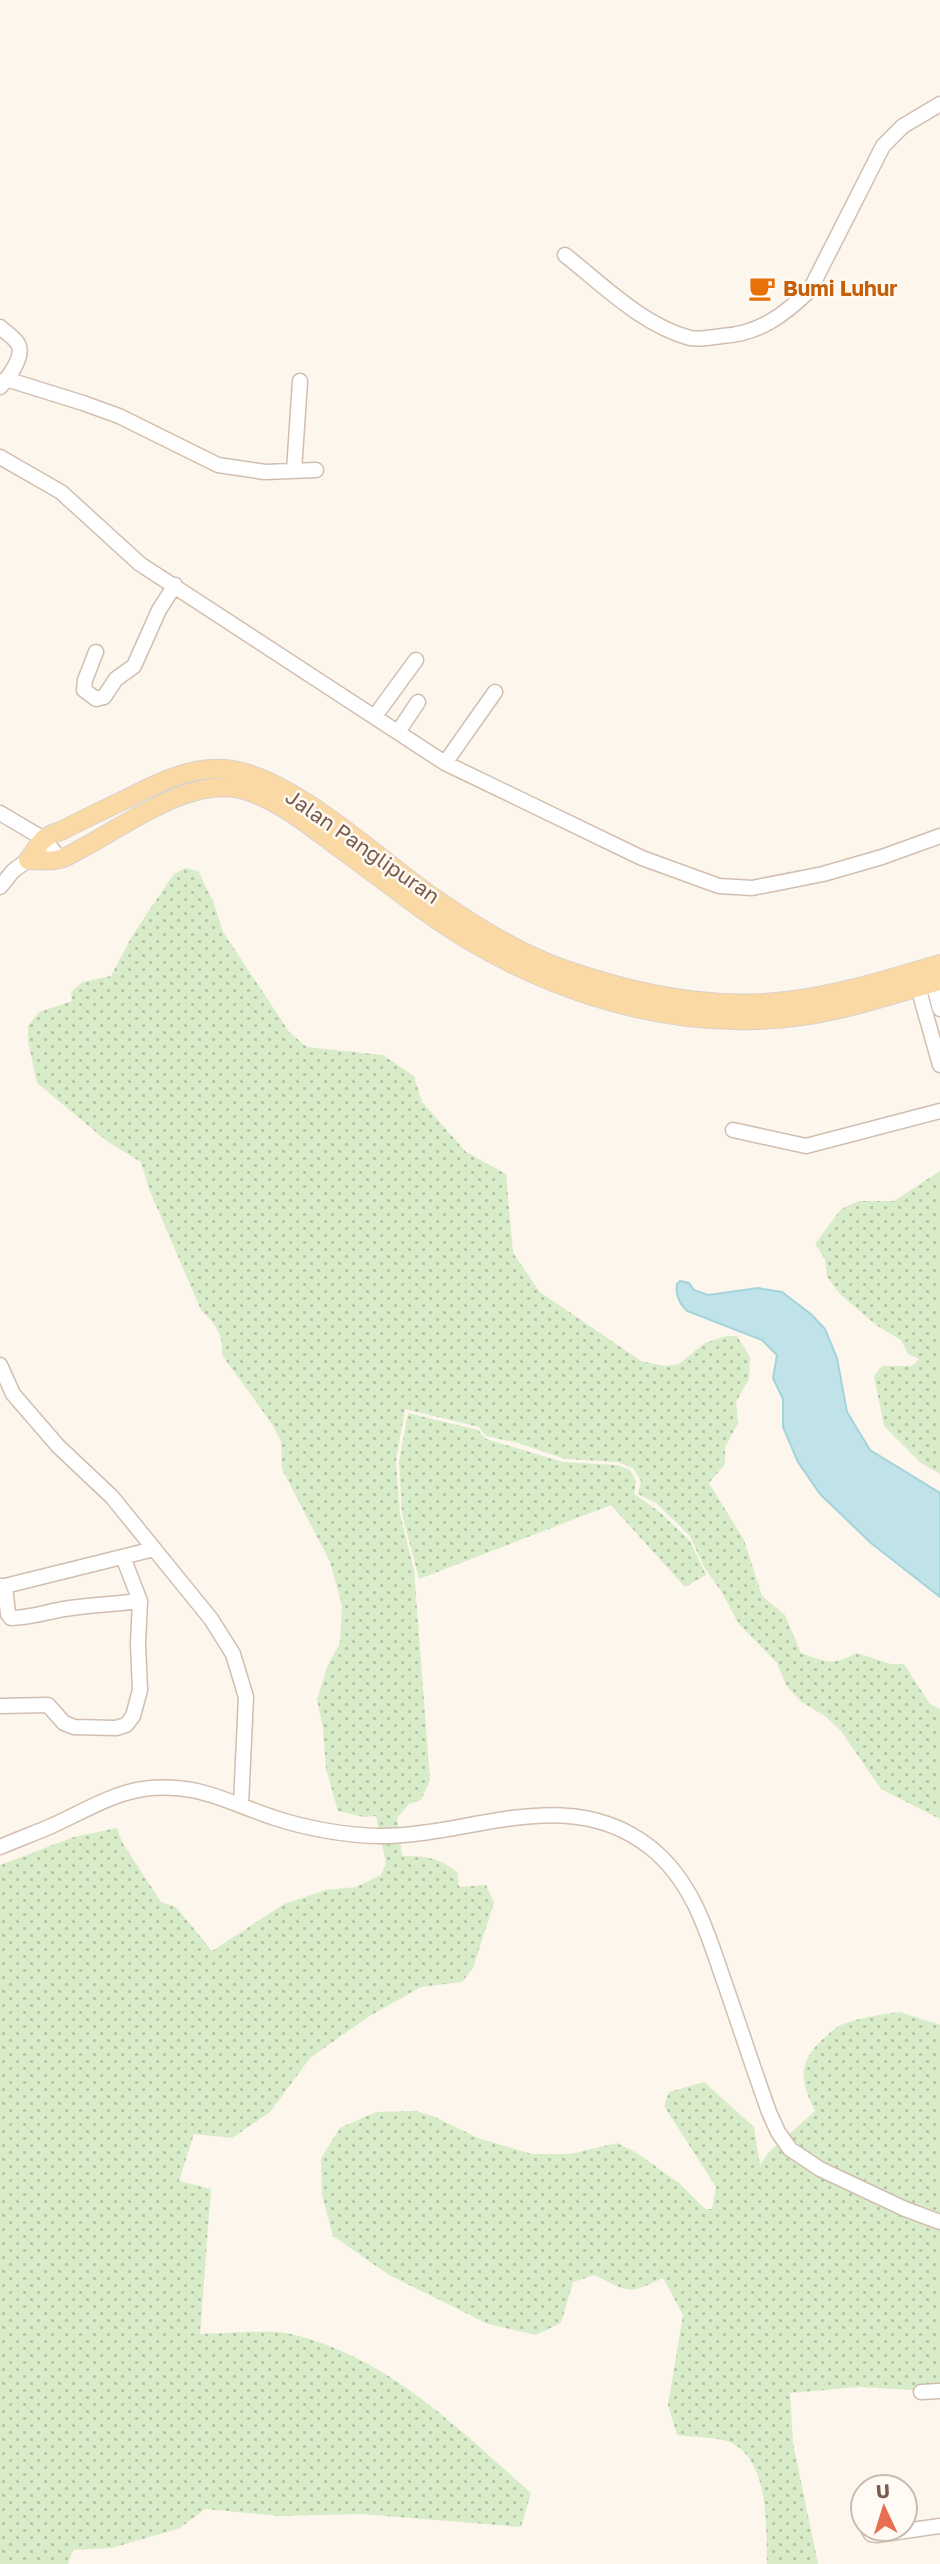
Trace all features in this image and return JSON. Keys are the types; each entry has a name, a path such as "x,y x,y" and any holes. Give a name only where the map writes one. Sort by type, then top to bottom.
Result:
{"main road":[{"name":"Jalan Panglipuran","path":"28,860 44,839 168,779 198,771 224,769 252,774 289,792 501,959 552,982 625,1005 689,1018 787,1018 839,1009 930,984"},
{"name":"Jalan Panglipuran","path":"28,860 60,859 186,793 218,788 242,789 274,802 297,816 428,903 544,961 620,987 664,997 740,1004 785,1001 834,992 940,964"}],"street":[{"path":"565,255 658,326 693,338 740,335 767,326 793,307 810,290 883,146 903,125 940,104"},
{"path":"0,327 15,341 20,350 3,383 83,403 119,416 218,465 248,471 316,470"},
{"path":"294,471 300,381"},
{"path":"0,457 61,492 140,564 445,763 610,844 702,881 734,888 772,885 823,874 940,836"},
{"path":"96,652 84,690 96,699 104,697 116,679 134,666 159,610 175,585"},
{"path":"375,716 416,660"},
{"path":"445,763 495,692"},
{"path":"398,732 418,702"},
{"path":"0,813 44,839 60,859"},
{"path":"0,887 13,871 28,860"},
{"path":"930,984 940,1009"},
{"path":"930,984 940,1065"},
{"path":"733,1130 806,1146 940,1111"},
{"path":"0,1365 13,1394 58,1446 111,1497 211,1619 233,1654 246,1697 241,1804"},
{"path":"141,1601 61,1609 44,1615 13,1618 8,1614 2,1586 154,1549"},
{"path":"0,1706 48,1704 64,1723 74,1727 117,1728 126,1725 133,1716 140,1690 138,1644 141,1601 123,1557"},
{"path":"0,1846 141,1789 182,1787 241,1804 276,1818 347,1834 415,1834 506,1819 565,1814 604,1822 631,1834 653,1849 683,1881 693,1897 769,2112 790,2149 820,2169 905,2209 940,2222"},
{"path":"921,2392 940,2391"},
{"path":"919,2529 940,2526"}],"green space":[{"path":"185,868 198,871 213,901 223,932 290,1033 307,1047 383,1055 414,1076 422,1102 466,1152 506,1174 513,1253 540,1292 641,1361 665,1366 679,1364 705,1343 726,1336 737,1336 750,1357 749,1379 736,1402 738,1423 725,1447 725,1464 709,1483 744,1540 762,1596 785,1615 801,1653 835,1661 856,1653 891,1664 904,1664 930,1704 940,1709 940,1819 881,1789 841,1731 825,1716 800,1701 786,1685 777,1663 739,1624 704,1567 690,1536 656,1503 638,1494 641,1481 633,1468 618,1462 565,1459 518,1443 486,1436 479,1427 405,1409 396,1461 400,1514 414,1570 430,1780 421,1800 409,1804 397,1818 402,1856 424,1857 444,1863 457,1872 459,1887 486,1885 494,1903 473,1968 462,1982 421,1987 368,2017 310,2058 270,2112 232,2138 194,2134 179,2181 211,2189 200,2334 291,2334 326,2345 391,2378 449,2421 531,2493 521,2527 361,2514 280,2516 205,2509 180,2528 112,2548 73,2550 68,2564 0,2564 0,1865 74,1837 117,1828 122,1842 161,1902 176,1907 212,1951 284,1904 326,1890 356,1887 381,1875 386,1863 376,1816 364,1817 338,1811 326,1769 323,1728 317,1700 328,1665 340,1643 342,1605 330,1562 282,1469 281,1441 272,1424 222,1355 220,1335 201,1310 149,1189 141,1162 108,1142 37,1083 28,1041 28,1026 39,1012 72,1001 71,992 82,982 111,976 150,909 174,874"},
{"path":"940,1171 940,1474 921,1463 884,1426 874,1376 882,1366 912,1366 919,1359 908,1354 901,1340 876,1325 841,1295 827,1277 825,1259 815,1244 841,1209 859,1201 894,1201"},
{"path":"408,1413 478,1430 486,1439 563,1462 618,1465 630,1470 636,1481 634,1494 661,1513 690,1541 706,1575 685,1587 611,1505 419,1579 402,1514 399,1462"},
{"path":"900,2012 940,2025 940,2387 915,2390 859,2387 790,2393 793,2443 818,2564 767,2564 766,2515 760,2480 744,2452 727,2441 677,2435 668,2405 683,2315 663,2278 629,2290 595,2275 573,2282 561,2323 536,2335 488,2324 389,2275 333,2236 322,2195 321,2158 340,2128 376,2112 415,2111 433,2116 478,2138 532,2154 570,2154 617,2143 637,2153 679,2183 705,2209 712,2209 716,2187 664,2106 669,2092 704,2082 754,2127 760,2165 769,2152 815,2111 806,2090 804,2072 805,2064 815,2047 841,2025 863,2018"}],"water":[{"path":"680,1281 689,1283 694,1290 708,1295 758,1288 782,1292 812,1315 825,1329 837,1358 847,1412 870,1450 940,1493 940,1597 871,1543 820,1494 798,1462 783,1427 783,1399 773,1378 777,1355 762,1340 687,1311 677,1295 677,1284"}],"place":[{"name":"Bumi Luhur","path":"762,288"}]}
